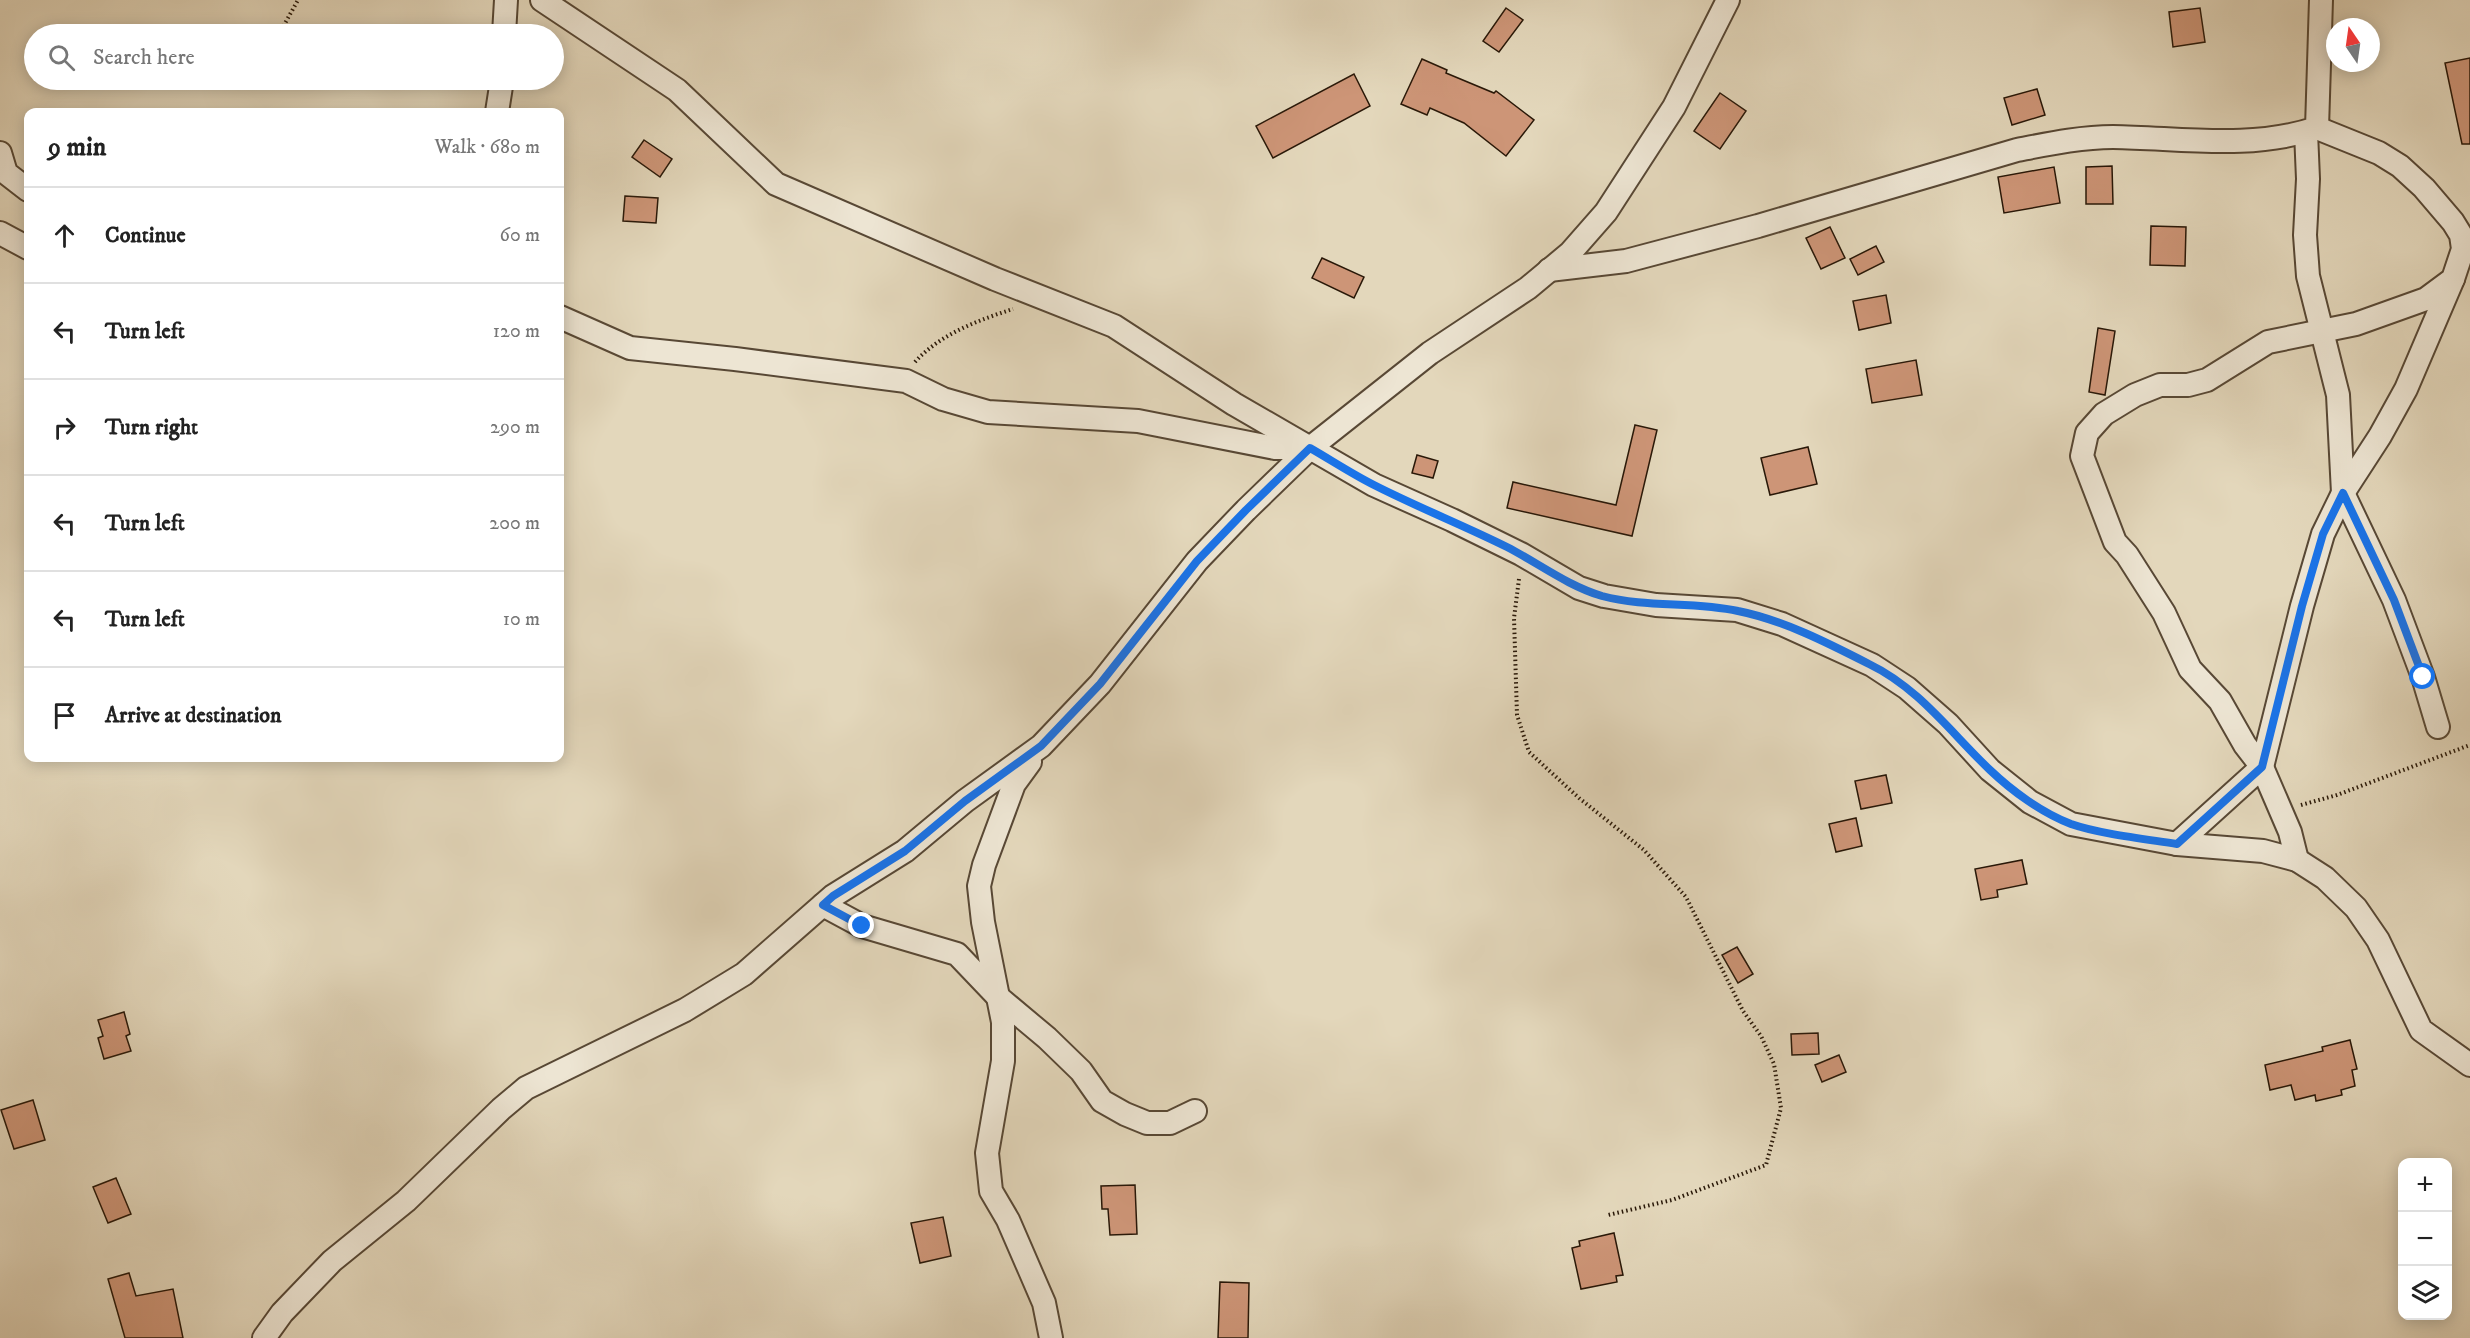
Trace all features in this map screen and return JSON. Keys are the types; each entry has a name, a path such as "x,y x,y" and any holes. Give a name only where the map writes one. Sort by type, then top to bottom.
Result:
{"street":[{"path":"505,24 506,0"},
{"path":"542,0 677,90 776,184 1114,326 1234,404 1374,485 1521,554 1579,588 1604,596 1656,604 1737,610 1793,629 1872,665 1908,688 1948,724 1990,770 2031,802 2071,824 2177,844 2263,851 2297,860 2325,878 2356,908 2378,940 2421,1030 2470,1065"},
{"path":"1051,1338 1044,1303 1008,1220 991,1191 987,1153 1003,1061 1004,1022 983,922 980,886 984,865 1014,784 1041,746 1100,684 1197,561 1310,448 1430,353 1528,288 1570,253 1612,202 1674,107 1728,0"},
{"path":"2321,0 2305,235 2308,276 2338,395 2338,434 2343,493 2394,600 2423,677 2438,727"},
{"path":"498,108 500,90"},
{"path":"1549,270 1626,261 1758,226 2017,150 2057,142 2110,137 2232,143 2311,130 2379,153 2400,166 2424,188 2453,222 2461,235 2463,249 2453,279 2406,389 2380,436 2343,493 2323,534 2302,606 2262,767 2177,844"},
{"path":"0,153 6,173 24,187"},
{"path":"0,233 24,246"},
{"path":"2297,860 2290,832 2262,767 2245,745 2220,700 2190,669 2164,613 2127,555 2115,542 2082,456 2087,433 2104,414 2135,395 2160,385 2188,385 2207,380 2268,342 2356,324 2426,299 2453,279"},
{"path":"564,319 630,348 906,381 944,399 988,412 1138,421 1275,448 1310,448"},
{"path":"264,1338 282,1313 332,1261 406,1201 501,1108 526,1088 685,1010 734,980 833,896 905,851 965,801 1041,746"},
{"path":"823,905 862,926 957,954 998,997 1047,1038 1081,1071 1102,1101 1125,1114 1147,1123 1170,1123 1196,1111"}],"path":[{"path":"285,24 298,0"},
{"path":"898,380 918,358 950,335 981,319 1044,298"},
{"path":"1521,554 1514,618 1516,715 1529,752 1579,798 1644,850 1686,897 1743,1011 1761,1036 1774,1064 1781,1108 1766,1165 1672,1200 1608,1215"},
{"path":"2295,807 2337,795 2470,745"}],"building":[{"path":"1506,8 1523,20 1499,52 1483,41"},
{"path":"2200,8 2205,42 2173,47 2169,12"},
{"path":"2470,58 2470,144 2462,144 2445,63"},
{"path":"1422,59 1447,70 1446,73 1494,93 1496,91 1534,120 1506,156 1464,123 1430,108 1427,115 1401,104"},
{"path":"1354,74 1370,106 1273,158 1256,126"},
{"path":"2037,89 2045,115 2012,125 2004,98"},
{"path":"1720,93 1746,111 1720,149 1694,131"},
{"path":"644,140 672,159 660,177 632,157"},
{"path":"2112,166 2113,204 2086,204 2086,167"},
{"path":"2054,167 2060,203 2004,213 1998,177"},
{"path":"625,196 658,198 656,223 623,221"},
{"path":"2151,226 2186,227 2185,266 2150,265"},
{"path":"1830,227 1845,258 1821,269 1806,238"},
{"path":"1876,246 1884,262 1858,275 1850,259"},
{"path":"1322,258 1364,277 1354,298 1312,278"},
{"path":"1886,295 1891,323 1859,330 1853,301"},
{"path":"2098,328 2115,331 2105,395 2089,392"},
{"path":"1916,360 1922,395 1872,403 1866,369"},
{"path":"1635,425 1657,430 1632,536 1507,508 1513,482 1616,505"},
{"path":"1808,447 1817,484 1770,495 1761,458"},
{"path":"1417,455 1438,461 1433,478 1412,473"},
{"path":"1886,775 1892,803 1861,809 1855,781"},
{"path":"1856,818 1862,846 1836,852 1829,824"},
{"path":"2022,860 2027,884 1997,890 1998,897 1981,900 1975,869"},
{"path":"1737,947 1753,974 1738,983 1722,955"},
{"path":"124,1012 130,1034 126,1036 131,1051 104,1059 98,1038 103,1036 98,1020"},
{"path":"1818,1033 1819,1054 1792,1055 1791,1034"},
{"path":"2350,1040 2357,1069 2352,1070 2355,1086 2341,1090 2342,1095 2316,1101 2315,1095 2295,1100 2291,1085 2270,1090 2265,1065 2323,1051 2322,1047"},
{"path":"1839,1055 1846,1072 1822,1082 1815,1065"},
{"path":"33,1100 45,1140 14,1149 1,1110"},
{"path":"116,1178 131,1214 108,1223 93,1187"},
{"path":"1135,1185 1137,1234 1110,1235 1108,1209 1102,1209 1101,1186"},
{"path":"943,1217 951,1256 920,1263 911,1223"},
{"path":"1614,1233 1623,1275 1616,1276 1617,1282 1581,1289 1572,1248 1580,1246 1579,1241"},
{"path":"129,1273 136,1296 173,1289 183,1338 125,1338 108,1279"},
{"path":"1220,1282 1249,1283 1248,1338 1218,1338"}],"route":[{"path":"862,926 823,905 833,896 905,851 965,801 1041,746 1100,684 1197,561 1310,448 1374,485 1521,554 1579,588 1604,596 1656,604 1737,610 1782,624 1872,665 1908,688 1948,724 1990,770 2031,802 2071,824 2127,836 2177,844 2262,767 2302,606 2323,534 2343,493 2394,600 2423,677"}]}
